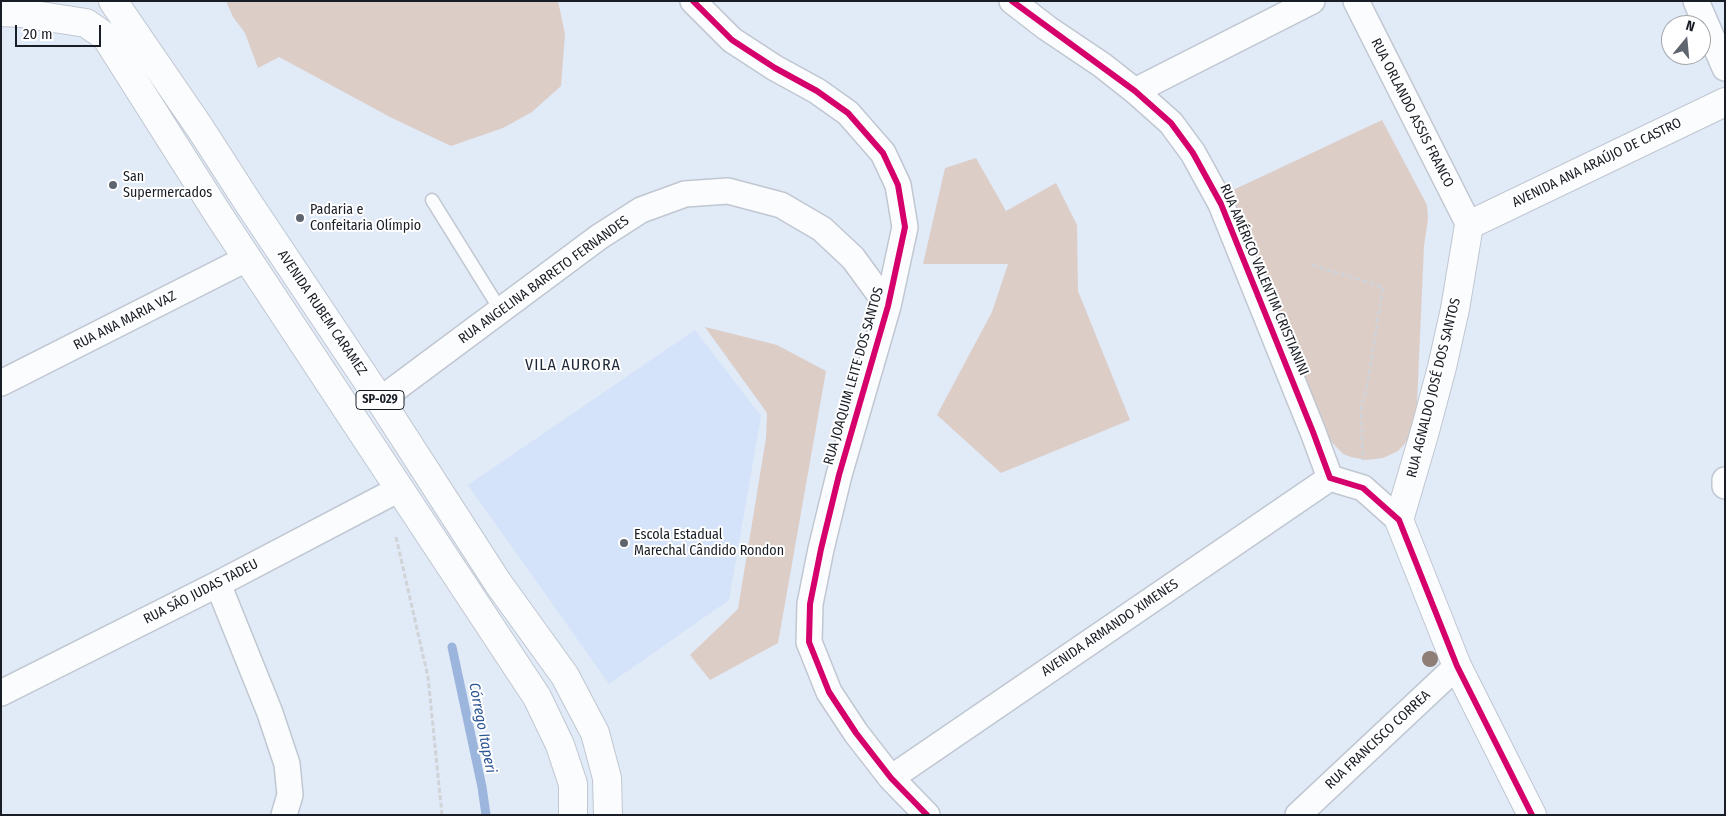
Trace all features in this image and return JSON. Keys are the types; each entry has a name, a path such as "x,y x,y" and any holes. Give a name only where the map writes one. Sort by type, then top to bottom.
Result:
{"main road":[{"name":"AVENIDA RUBEM CARAMEZ","path":"113,1 200,128 380,400 498,583 565,676 595,733 607,778 608,815"},
{"name":"SP-029","path":"1,12 21,13 86,23 106,37 218,214 537,697 560,745 573,784 572,815"},
{"name":"AVENIDA ANA ARAÚJO DE CASTRO","path":"1469,225 1725,102"},
{"name":"RUA AGNALDO JOSÉ DOS SANTOS","path":"1399,520 1442,367 1455,309 1469,225"},
{"path":"1399,520 1457,666 1532,815"}],"street":[{"name":"RUA JOAQUIM LEITE DOS SANTOS","path":"693,1 732,40 775,68 817,90 848,113 883,153 898,185 905,227 888,306 821,549 810,604 809,642 829,692 856,734 891,778 927,815"},
{"name":"RUA AMÉRICO VALENTIM CRISTIANINI","path":"1012,1 1135,91 1171,123 1193,154 1221,204 1330,478"},
{"path":"1135,91 1312,1"},
{"name":"RUA ORLANDO ASSIS FRANCO","path":"1356,1 1469,225"},
{"path":"1696,1 1725,68"},
{"name":"RUA ANGELINA BARRETO FERNANDES","path":"380,400 599,237 641,210 685,194 728,191 781,205 822,229 853,258 888,306"},
{"name":"RUA ANA MARIA VAZ","path":"1,383 248,258"},
{"path":"1330,478 1363,488 1399,520"},
{"name":"AVENIDA ARMANDO XIMENES","path":"891,778 1330,478"},
{"path":"1725,480 1725,486"},
{"name":"RUA SÃO JUDAS TADEU","path":"1,693 218,584 399,489"},
{"path":"218,584 270,713 287,764 290,795 284,815"},
{"name":"RUA FRANCISCO CORREA","path":"1298,815 1457,666"}],"lane":[{"path":"432,200 501,311"}],"path":[{"path":"1312,265 1383,286 1367,386 1361,409 1363,488"},
{"path":"402,537 396,536 428,677 442,815"}],"shaded area":[{"path":"226,1 558,1 565,34 561,86 532,112 503,128 451,146 392,118 279,57 258,68 245,33 233,17"},
{"path":"1382,120 1427,205 1428,219 1424,246 1416,425 1409,439 1398,451 1383,458 1367,460 1343,454 1326,436 1229,192"},
{"path":"976,158 1006,211 1056,183 1077,225 1078,291 1130,420 1001,473 937,415 992,312 1008,264 923,264 945,168"},
{"path":"705,327 777,345 826,371 778,643 710,680 690,655 738,609 766,438 767,413"},
{"name":"Escola Estadual Marechal Cândido Rondon","path":"695,330 761,416 729,600 609,684 468,485"}],"waterway":[{"name":"Córrego Itaperi","path":"452,647 482,787 486,815"}],"cycle path":[{"path":"693,1 732,40 775,68 817,91 848,113 883,153 898,185 905,227 888,306 839,475 821,549 810,604 809,642 829,692 856,733 891,778 927,815"},
{"path":"1012,1 1135,91 1171,123 1193,153 1221,204 1330,478 1363,488 1399,520 1457,666 1532,815"}],"place":[{"name":"San Supermercados","path":"113,185"},
{"name":"Padaria e Confeitaria Olímpio","path":"300,218"},
{"name":"Escola Estadual Marechal Cândido Rondon","path":"624,543"}],"district":[{"name":"VILA AURORA","path":"573,366"}]}
